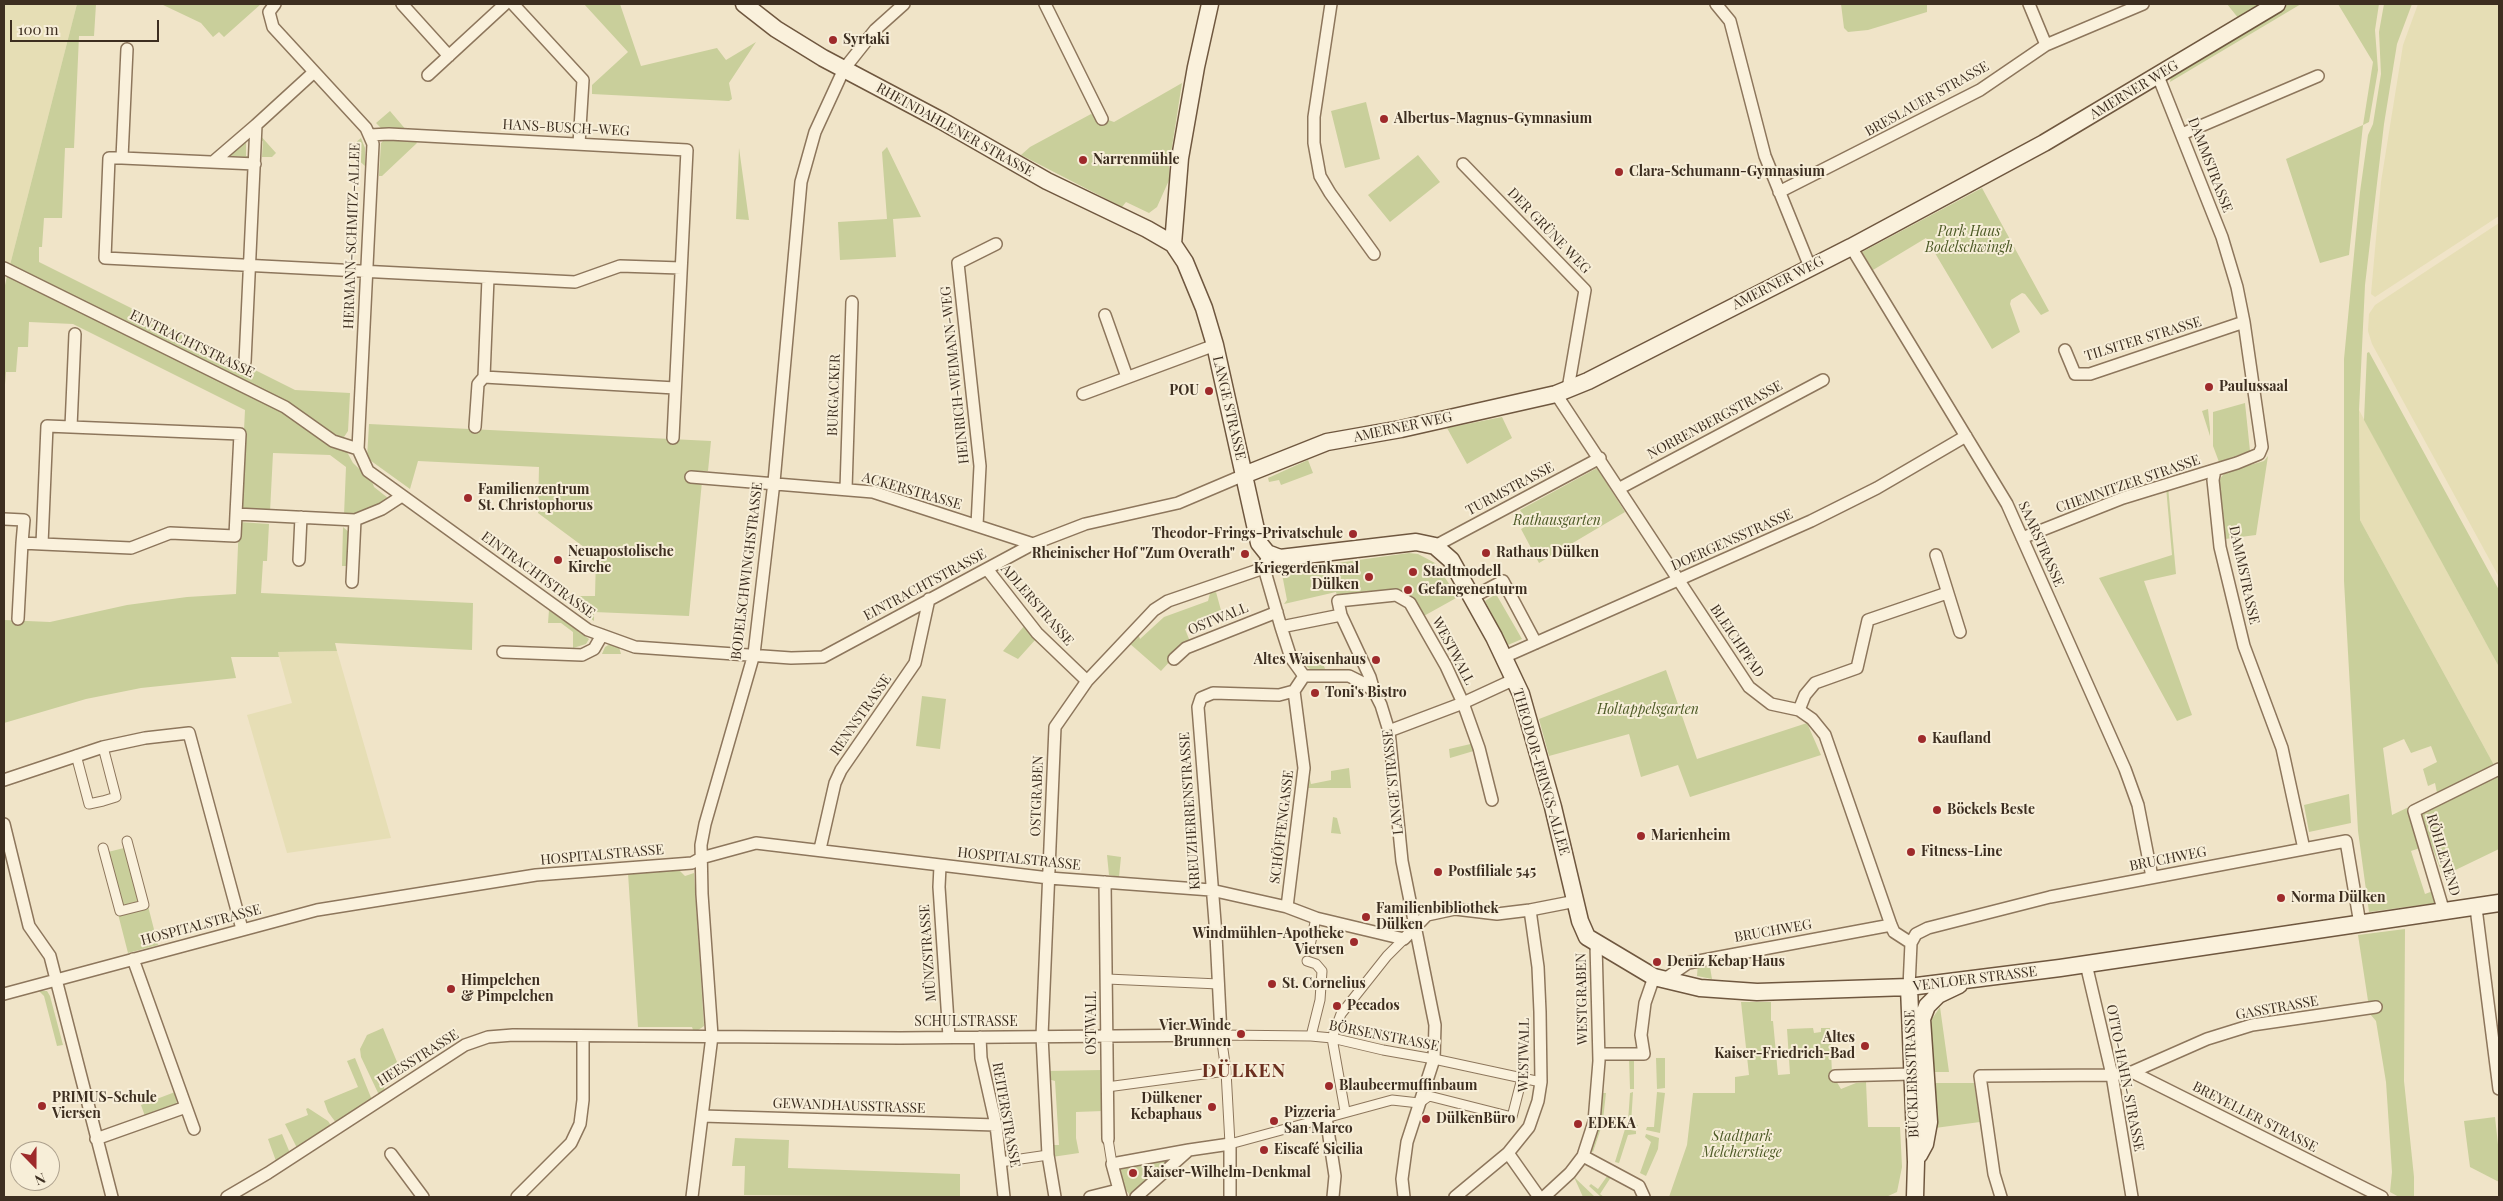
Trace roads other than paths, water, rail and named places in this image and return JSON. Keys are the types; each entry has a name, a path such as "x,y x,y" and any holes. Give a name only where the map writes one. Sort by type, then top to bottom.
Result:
{"main road":[{"name":"RHEINDAHLENER STRASSE","path":"744,4 776,30 844,69 942,121 1047,181 1147,229 1173,244"},
{"path":"1173,244 1180,158 1196,67 1210,4"},
{"name":"AMERNER WEG","path":"1244,475 1326,442 1401,429 1556,394 1572,388 1851,247 2044,143 2276,4"},
{"name":"LANGE STRASSE","path":"1173,244 1185,262 1204,308 1215,345 1259,543 1266,561"},
{"path":"1266,561 1416,542 1434,546"},
{"name":"THEODOR-FRINGS-ALLEE","path":"1434,546 1450,560 1472,597 1515,679 1528,715 1580,921 1587,937 1596,944"},
{"name":"VENLOER STRASSE","path":"1596,944 1660,978 1700,988 1757,992 1909,987 2086,964 2499,904"},
{"name":"BÜCKLERSSTRASSE","path":"1916,1162 1925,1144 1929,1122 1922,1019 1928,1006 1938,995 1967,980"},
{"name":"BÜCKLERSSTRASSE","path":"1909,987 1916,1162 1915,1197"}],"street":[{"name":"HERMANN-SCHMITZ-ALLEE","path":"275,4 269,12 273,27 370,135 373,144 358,449"},
{"path":"402,4 449,56"},
{"path":"428,75 505,4"},
{"path":"513,4 583,80 579,144"},
{"path":"1045,4 1102,120"},
{"path":"1332,4 1314,117 1320,176 1374,254"},
{"path":"1716,4 1730,21"},
{"path":"1729,4 1730,21 1764,152 1778,192 1810,267"},
{"path":"2029,4 2046,45"},
{"name":"BRESLAUER STRASSE","path":"1778,192 1980,90 2046,45 2143,4"},
{"name":"BODELSCHWINGHSTRASSE","path":"692,1197 712,1036 701,858 704,824 754,654 774,482 800,182 815,132 844,69 896,6"},
{"path":"122,158 127,49"},
{"path":"213,162 314,72"},
{"name":"DAMMSTRASSE","path":"2158,76 2222,237 2244,322 2262,448 2259,454 2215,470 2212,480 2220,547 2244,646 2282,748 2304,849"},
{"path":"2182,134 2318,76"},
{"path":"245,362 256,125"},
{"name":"HANS-BUSCH-WEG","path":"370,135 389,134 687,150 681,268"},
{"path":"254,164 109,158 105,258 575,282 620,266 681,268 673,438"},
{"name":"DER GRÜNE WEG","path":"1463,164 1585,290 1569,383 1572,388"},
{"name":"HEINRICH-WEIMANN-WEG","path":"977,525 980,466 958,263 996,244"},
{"name":"SAARSTRASSE","path":"1851,247 2007,504 2125,769 2138,805 2152,877"},
{"name":"EINTRACHTSTRASSE","path":"4,268 284,407 333,441 358,449 368,471 588,630 635,647 791,658 823,657 1033,544 1085,524 1178,502 1244,475"},
{"path":"476,427 478,384 484,377 488,278"},
{"name":"BURGACKER","path":"846,489 852,302"},
{"path":"1105,316 1127,377"},
{"name":"TILSITER STRASSE","path":"2065,350 2075,374 2090,374 2244,322"},
{"path":"71,427 75,334"},
{"name":"LANGE STRASSE","path":"1083,394 1215,345"},
{"path":"484,377 675,388"},
{"name":"NORRENBERGSTRASSE","path":"1620,488 1823,380"},
{"name":"BLEICHPFAD","path":"1556,394 1620,488 1749,688 1772,704 1799,710 1812,719 1825,735 1890,925 1894,932 1913,939"},
{"path":"22,543 42,544 131,548 170,532 236,536 240,434 47,426 42,544"},
{"name":"DOERGENSSTRASSE","path":"1504,657 1811,521 1870,492 1966,436"},
{"name":"TURMSTRASSE","path":"1434,546 1600,458"},
{"name":"CHEMNITZER STRASSE","path":"2022,538 2123,498 2215,470"},
{"name":"ACKERSTRASSE","path":"690,477 774,482 873,492 1033,544"},
{"path":"236,514 355,520 382,509 402,496"},
{"path":"299,560 301,517"},
{"path":"4,518 24,520 18,619"},
{"path":"352,582 355,520"},
{"path":"1936,555 1946,582 1946,593 1960,632"},
{"name":"LANGE STRASSE","path":"1266,561 1277,612 1291,658 1304,676"},
{"name":"OSTGRABEN","path":"1055,1197 1048,1155 1042,1036 1052,762 1055,727 1087,681 1139,624 1168,601 1266,561"},
{"name":"ADLERSTRASSE","path":"987,569 1037,633 1087,681"},
{"path":"1472,597 1503,582 1536,644"},
{"path":"1799,710 1805,694 1815,682 1857,668 1868,620 1946,593"},
{"name":"WESTWALL","path":"1341,615 1338,601 1396,595 1410,603 1446,666 1462,703 1479,748 1492,800"},
{"name":"RENNSTRASSE","path":"820,849 835,783 841,770 915,663 929,599"},
{"name":"OSTWALL","path":"1174,659 1186,648 1277,612"},
{"path":"1281,627 1341,615"},
{"name":"LANGE STRASSE","path":"1341,615 1370,677 1389,731 1402,861 1435,1025 1434,1059 1406,1142 1402,1179 1404,1197"},
{"path":"503,652 582,655 594,649 602,635"},
{"path":"1294,691 1304,676 1329,674 1349,676 1374,691"},
{"path":"1389,731 1462,703 1515,679"},
{"name":"KREUZHERRENSTRASSE","path":"1221,1035 1219,984 1198,707 1201,698 1213,693 1279,696 1294,691"},
{"name":"SCHÖFFENGASSE","path":"1287,907 1304,768 1294,691"},
{"path":"4,780 103,747 145,738 189,733 242,929"},
{"path":"76,755 89,804 103,801 116,797 103,747"},
{"name":"RÖHLENEND","path":"2444,912 2414,811 2499,769"},
{"path":"4,824 29,926 50,956 112,1197"},
{"path":"103,848 120,911 144,905 127,841"},
{"name":"BRUCHWEG","path":"1913,939 1928,928 2058,896 2346,841 2360,924"},
{"name":"HOSPITALSTRASSE","path":"4,994 317,910 536,875 692,863 701,858 756,843 820,849 940,866 1049,878 1211,890 1287,907 1316,918 1404,939"},
{"name":"MÜNZSTRASSE","path":"940,866 939,887 949,1037"},
{"name":"OSTWALL","path":"1105,882 1108,1139 1112,1164"},
{"path":"1345,1111 1332,1038 1341,1014 1387,956 1416,928 1426,915 1455,909 1497,914 1576,901"},
{"path":"2476,908 2499,1089"},
{"name":"WESTWALL","path":"1455,1197 1508,1153 1529,1127 1534,1115 1541,1082 1538,967 1530,910"},
{"path":"1309,950 1316,918"},
{"name":"BRUCHWEG","path":"1660,978 1688,963 1890,925"},
{"path":"1909,987 1913,939"},
{"name":"WESTGRABEN","path":"1544,1197 1570,1173 1583,1156 1594,1122 1599,1054 1596,944"},
{"path":"133,959 194,1129"},
{"path":"1307,961 1316,964 1322,971 1320,1000 1311,1036"},
{"name":"OTTO-HAHN-STRASSE","path":"2086,964 2112,1075 2132,1197"},
{"name":"WESTGRABEN","path":"1599,1054 1644,1054 1641,1035 1645,1003 1660,978"},
{"path":"1107,979 1219,984"},
{"path":"2487,1002 2499,1001"},
{"name":"GASSTRASSE","path":"2132,1072 2206,1039 2252,1025 2376,1007"},
{"name":"HEESSTRASSE","path":"227,1197 268,1173 465,1045 488,1037 513,1035 583,1037 712,1036"},
{"path":"1221,1035 1226,1071 1230,1144 1230,1197"},
{"name":"SCHULSTRASSE","path":"712,1036 980,1037 1221,1035"},
{"name":"BÖRSENSTRASSE","path":"1221,1035 1332,1038 1541,1082"},
{"path":"518,1197 571,1143 580,1124 583,1100 583,1037"},
{"name":"REITERSTRASSE","path":"980,1037 981,1058 996,1125 1004,1197"},
{"path":"1107,1087 1226,1071"},
{"path":"2001,1197 1994,1174 1980,1076 2112,1075 2132,1072"},
{"name":"BREYELLER STRASSE","path":"2132,1072 2382,1197"},
{"path":"1835,1076 1912,1074"},
{"path":"1090,1197 1120,1194 1112,1164 1230,1144 1345,1111 1392,1100 1419,1103 1429,1096 1512,1117 1522,1078"},
{"path":"96,1139 186,1107"},
{"name":"GEWANDHAUSSTRASSE","path":"702,1116 996,1125"},
{"path":"1326,1117 1335,1176 1333,1197"},
{"path":"1136,1197 1189,1150"},
{"path":"1508,1153 1539,1197"},
{"path":"391,1154 423,1197"},
{"path":"1000,1162 1048,1155"},
{"path":"1583,1156 1639,1186 1644,1197"}],"place":[{"name":"Syrtaki","path":"833,40"},
{"name":"Albertus-Magnus-Gymnasium","path":"1384,119"},
{"name":"Narrenmühle","path":"1083,160"},
{"name":"Clara-Schumann-Gymnasium","path":"1619,172"},
{"name":"Paulussaal","path":"2209,387"},
{"name":"POU","path":"1209,391"},
{"name":"Familienzentrum St. Christophorus","path":"468,498"},
{"name":"Theodor-Frings-Privatschule","path":"1353,534"},
{"name":"Rathaus Dülken","path":"1486,553"},
{"name":"Rheinischer Hof \"Zum Overath\"","path":"1245,554"},
{"name":"Neuapostolische Kirche","path":"558,560"},
{"name":"Stadtmodell","path":"1413,572"},
{"name":"Kriegerdenkmal Dülken","path":"1369,577"},
{"name":"Gefangenenturm","path":"1408,590"},
{"name":"Altes Waisenhaus","path":"1376,660"},
{"name":"Toni's Bistro","path":"1315,693"},
{"name":"Kaufland","path":"1922,739"},
{"name":"Böckels Beste","path":"1937,810"},
{"name":"Marienheim","path":"1641,836"},
{"name":"Fitness-Line","path":"1911,852"},
{"name":"Postfiliale 545","path":"1438,872"},
{"name":"Norma Dülken","path":"2281,898"},
{"name":"Familienbibliothek Dülken","path":"1366,917"},
{"name":"Windmühlen-Apotheke Viersen","path":"1354,942"},
{"name":"Deniz Kebap Haus","path":"1657,962"},
{"name":"St. Cornelius","path":"1272,984"},
{"name":"Himpelchen & Pimpelchen","path":"451,989"},
{"name":"Pecados","path":"1337,1006"},
{"name":"Vier Winde Brunnen","path":"1241,1034"},
{"name":"Altes Kaiser-Friedrich-Bad","path":"1865,1046"},
{"name":"Blaubeermuffinbaum","path":"1329,1086"},
{"name":"PRIMUS-Schule Viersen","path":"42,1106"},
{"name":"Dülkener Kebaphaus","path":"1212,1107"},
{"name":"DülkenBüro","path":"1426,1119"},
{"name":"Pizzeria San Marco","path":"1274,1121"},
{"name":"EDEKA","path":"1578,1124"},
{"name":"Eiscafé Sicilia","path":"1264,1150"},
{"name":"Kaiser-Wilhelm-Denkmal","path":"1133,1173"}],"district":[{"name":"DÜLKEN","path":"1244,1071"}],"park label":[{"name":"Park Haus Bodelschwingh","path":"1969,240"},
{"name":"Rathausgarten","path":"1557,521"},
{"name":"Holtappelsgarten","path":"1648,710"},
{"name":"Stadtpark Melcherstiege","path":"1742,1146"}]}
